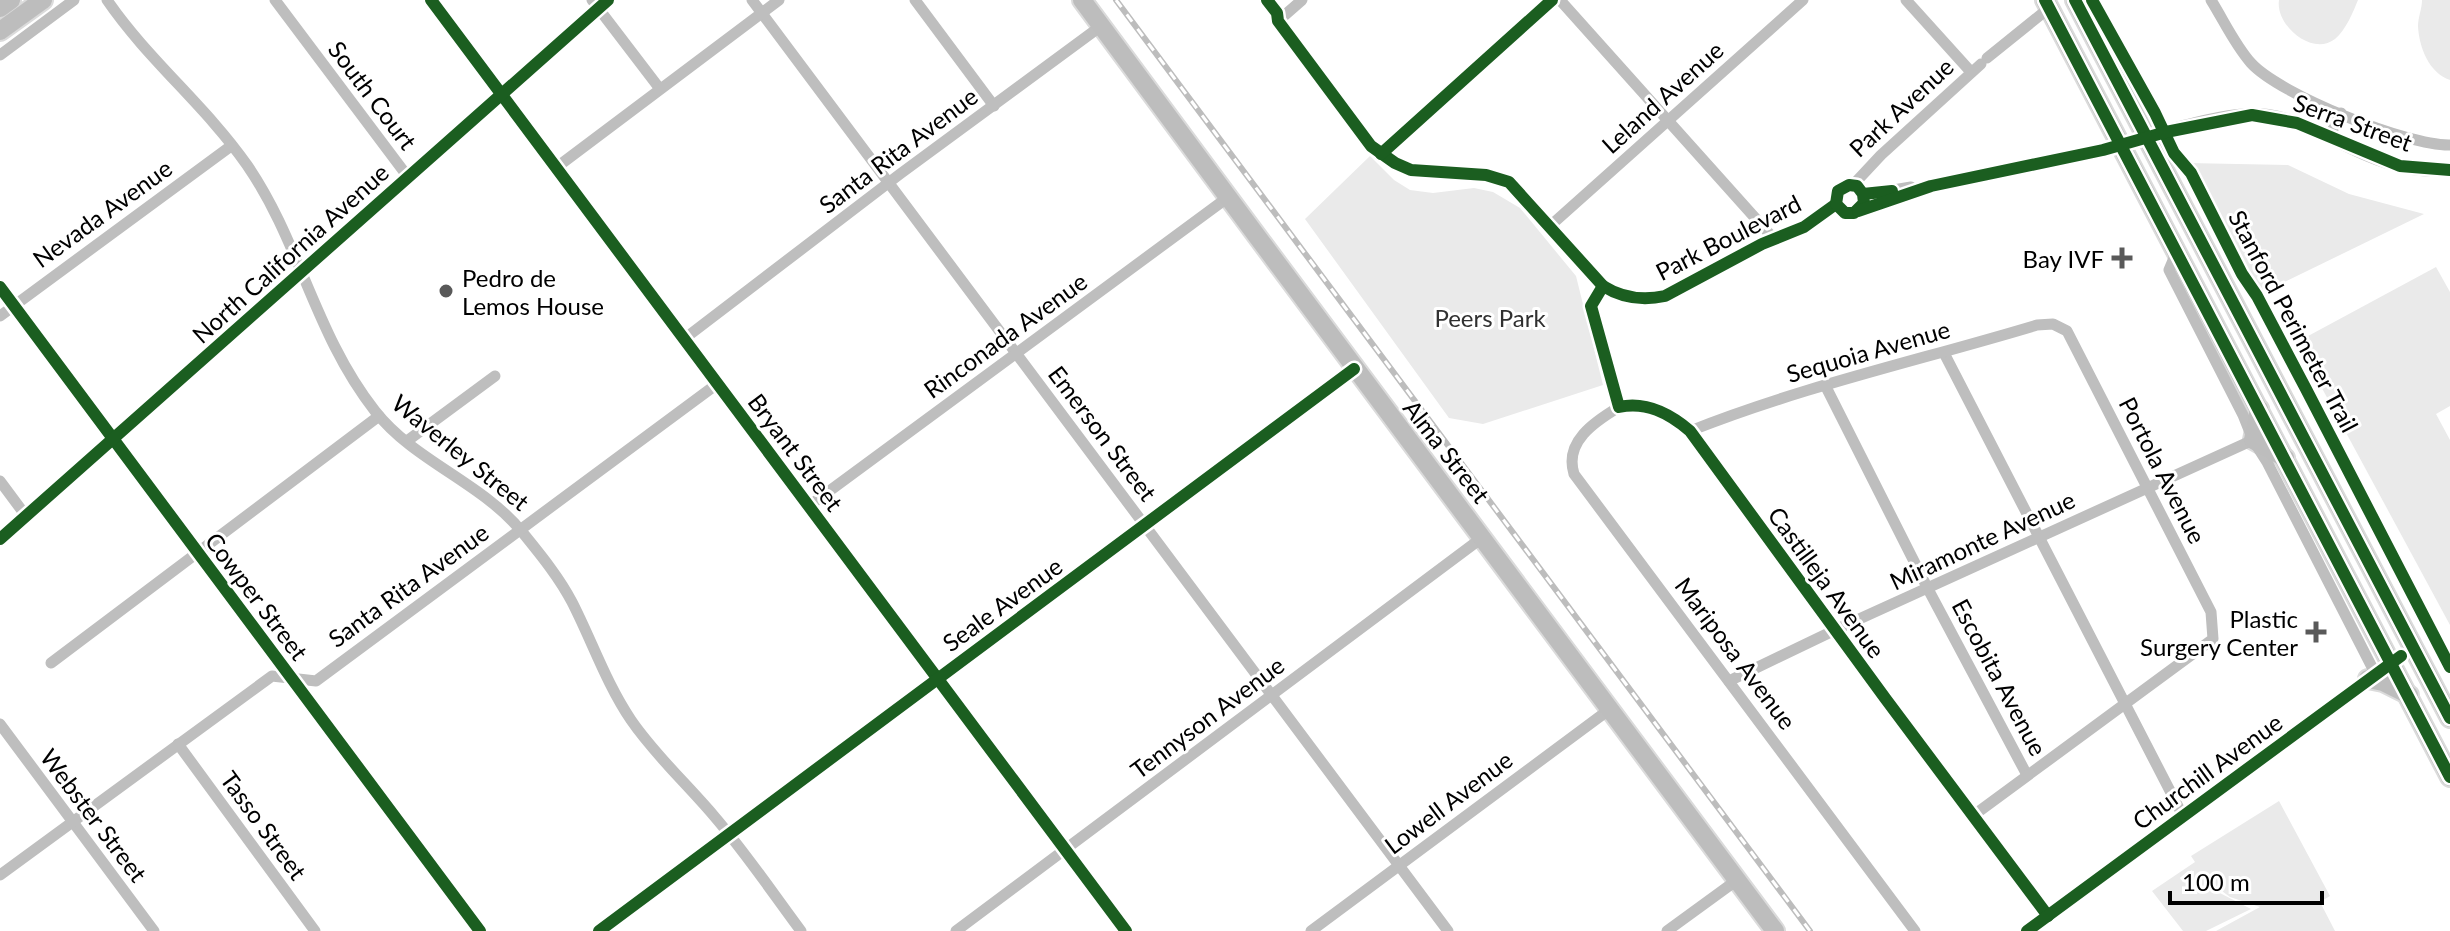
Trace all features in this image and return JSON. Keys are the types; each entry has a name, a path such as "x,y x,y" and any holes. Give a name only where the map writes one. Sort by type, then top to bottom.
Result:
{"main road":[{"path":"0,8 11,0"},
{"path":"0,31 43,0"},
{"name":"Alma Street","path":"1082,0 1775,931"},
{"path":"2075,0 2450,718"},
{"path":"2047,4 2450,777"},
{"path":"2259,409 2253,440 2285,458"},
{"path":"2371,676 2409,695"}],"street":[{"path":"0,55 74,0"},
{"name":"Waverley Street","path":"107,0 141,46 199,106 262,190 336,352 379,416 407,441 480,492 521,530 570,599 613,690 633,722 656,753 729,834 801,931"},
{"name":"South Court","path":"275,0 408,177"},
{"name":"Bryant Street","path":"431,0 1126,931"},
{"name":"Emerson Street","path":"752,0 1448,931"},
{"path":"557,167 779,0"},
{"path":"915,0 994,106"},
{"name":"Park Boulevard","path":"1258,0 1272,19 1278,21"},
{"name":"Park Boulevard","path":"1267,0 1277,13 1278,21 1367,142 1381,154 1419,172 1486,175 1504,179 1520,192 1603,286 1618,294 1641,299 1670,294 1774,239 1804,227 1836,204"},
{"path":"1278,21 1302,0"},
{"path":"1381,154 1552,0"},
{"path":"1560,0 1774,239"},
{"name":"Leland Avenue","path":"1550,226 1803,0"},
{"path":"1906,0 1979,64"},
{"path":"2211,0 2241,50 2263,74 2295,94 2420,143 2450,145"},
{"path":"600,3 660,89"},
{"name":"North California Avenue","path":"0,539 502,96 600,3"},
{"name":"Park Avenue","path":"1853,185 1881,155 2047,4"},
{"name":"Santa Rita Avenue","path":"684,339 1101,26"},
{"path":"2329,137 2341,113"},
{"name":"Serra Street","path":"2146,137 2252,115 2297,123 2400,166 2450,170"},
{"path":"1858,211 1931,186 2146,137"},
{"name":"Nevada Avenue","path":"0,316 231,146"},
{"path":"1853,185 1863,194 1864,203 1858,211"},
{"name":"Park Boulevard","path":"1853,185 1840,188 1836,204 1845,213 1858,211"},
{"path":"1863,194 1931,186"},
{"name":"Rinconada Avenue","path":"809,506 1227,198"},
{"path":"2177,251 2169,270 2371,676"},
{"name":"Cowper Street","path":"0,287 480,931"},
{"path":"1596,294 1591,306 1619,407"},
{"name":"Sequoia Avenue","path":"1690,431 1744,410 1825,385 2037,325 2061,327"},
{"name":"Portola Avenue","path":"2061,327 2067,331 2211,612 2213,639 2124,704"},
{"path":"1944,353 2183,816"},
{"name":"Seale Avenue","path":"599,931 1354,369"},
{"path":"407,441 495,376"},
{"name":"Santa Rita Avenue","path":"0,875 272,676 316,681 717,384"},
{"name":"Escobita Avenue","path":"1825,385 2027,775"},
{"name":"Castilleja Avenue","path":"1619,407 1631,404 1648,407 1666,414 1690,431 2048,916"},
{"name":"Mariposa Avenue","path":"1619,407 1575,444 1571,463 1574,474 1915,931"},
{"path":"51,663 379,416"},
{"name":"Miramonte Avenue","path":"1729,681 2253,440"},
{"path":"0,481 26,516"},
{"name":"Tennyson Avenue","path":"956,931 1483,537"},
{"name":"Churchill Avenue","path":"2027,931 2371,676 2414,648"},
{"path":"1974,815 2124,704"},
{"name":"Lowell Avenue","path":"1311,931 1610,709"},
{"name":"Webster Street","path":"0,724 154,931"},
{"name":"Tasso Street","path":"178,744 315,931"},
{"path":"1667,931 1737,880"}],"green space":[{"path":"2279,0 2358,0 2339,35 2326,44 2316,44 2297,36 2289,28 2279,10"},
{"path":"2422,0 2450,0 2450,80 2436,72 2420,42 2418,26"},
{"name":"Peers Park","path":"1370,156 1394,180 1410,190 1433,193 1474,188 1493,192 1520,208 1576,276 1603,385 1483,424 1449,418 1305,219"},
{"path":"2187,163 2288,165 2349,194 2424,214 2260,294"},
{"path":"2436,267 2450,292 2450,406 2436,414 2450,440 2450,625 2297,342"},
{"path":"2279,801 2330,896 2320,902 2335,931 2216,931 2260,907 2230,897 2211,883 2216,891 2251,909 2206,931 2183,931 2152,891 2195,862 2191,856"}],"railway":[{"path":"1116,0 1810,931"}],"cycle path":[{"path":"431,0 1126,931"},
{"path":"0,539 608,0"},
{"path":"1267,0 1277,13 1278,21 1371,146 1411,170 1486,175 1509,182 1603,286 1625,296 1665,296 1762,244 1804,227 1836,204"},
{"path":"1381,154 1552,0"},
{"path":"2045,0 2450,777"},
{"path":"2075,0 2450,718"},
{"name":"Stanford Perimeter Trail","path":"2092,0 2174,153 2191,173 2450,667"},
{"path":"1858,211 1931,186 2252,115 2297,123 2400,166 2450,170"},
{"path":"1863,194 1864,203 1854,213 1845,213 1836,204 1838,191 1849,185 1857,186 1863,194 1892,191"},
{"path":"1603,286 1591,306 1619,407 1639,406 1657,410 1690,431 2048,916"},
{"path":"0,287 480,931"},
{"path":"599,931 1354,369"},
{"path":"2027,931 2401,656"}],"place":[{"name":"Bay IVF","path":"2122,258"},
{"name":"Pedro de Lemos House","path":"446,291"},
{"name":"Plastic Surgery Center","path":"2316,632"}]}
